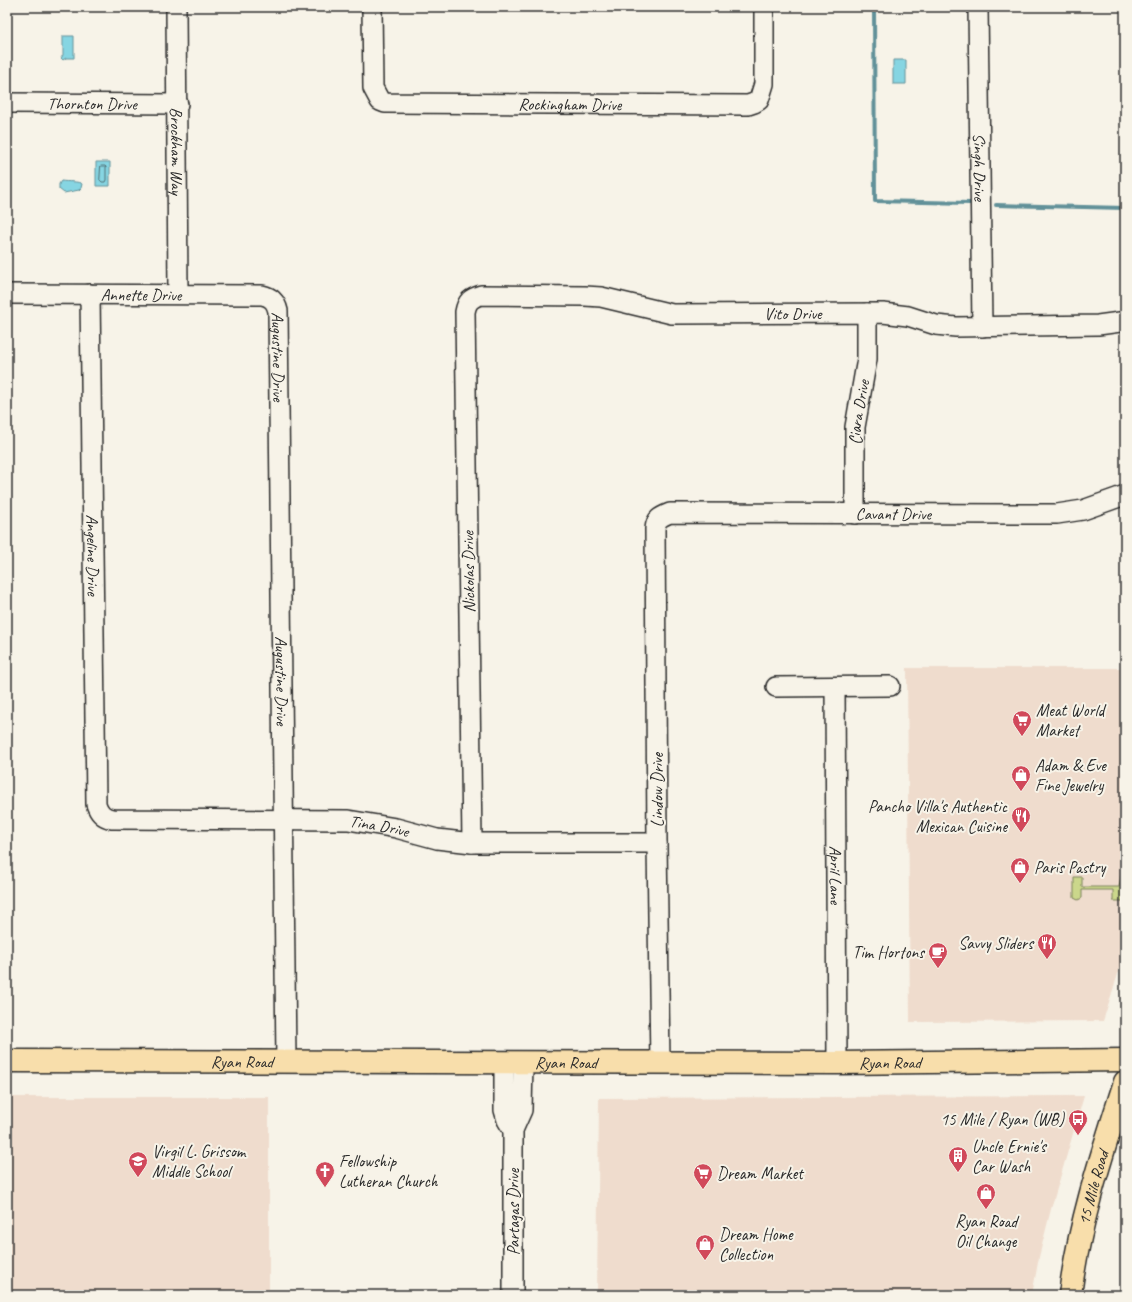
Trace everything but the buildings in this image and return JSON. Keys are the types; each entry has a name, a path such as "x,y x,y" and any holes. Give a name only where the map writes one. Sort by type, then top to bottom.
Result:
{"main road":[{"name":"Ryan Road","path":"7,1061 837,1063 1125,1060"},
{"name":"15 Mile Road","path":"1070,1295 1072,1275 1098,1168 1125,1082"}],"street":[{"name":"Brockham Way","path":"176,7 178,104 178,294"},
{"name":"Rockingham Drive","path":"372,7 373,88 380,100 385,103 748,105 759,100 764,84 764,7"},
{"name":"Singh Drive","path":"978,7 982,327"},
{"name":"Thornton Drive","path":"7,103 178,104"},
{"name":"Annette Drive","path":"7,294 262,294 273,300"},
{"name":"Angeline Drive","path":"90,294 96,804 102,815"},
{"name":"Vito Drive","path":"468,301 481,295 585,296 602,297 672,314 867,312 908,316 936,325 956,327 1098,325 1123,321"},
{"name":"Augustine Drive","path":"273,300 278,311 286,1062"},
{"name":"Nickolas Drive","path":"468,301 465,312 472,843"},
{"name":"Ciara Drive","path":"855,514 855,427 867,359 867,312"},
{"name":"Cavant Drive","path":"659,518 670,513 1069,513 1083,510 1125,495"},
{"name":"Lindow Drive","path":"659,518 655,529 660,1063"},
{"name":"April Lane","path":"835,686 837,1063"},
{"path":"776,687 890,686"},
{"name":"Tina Drive","path":"102,815 112,819 283,819 356,821 396,828 437,839 472,843 657,843"},
{"name":"Partagas Drive","path":"513,1062 522,1110 513,1130 513,1295"}],"shaded area":[{"path":"907,668 1125,668 1125,952 1103,1021 910,1022"},
{"path":"1084,1096 1051,1209 1039,1257 1032,1295 597,1295 599,1098"},
{"name":"Virgil L. Grissom Middle School","path":"7,1097 269,1097 269,1295 7,1295"}],"green space":[{"path":"1121,876 1125,876 1125,901 1113,901 1113,890 1082,890 1082,898 1078,900 1074,898 1074,877 1082,877 1082,887 1119,887"}],"water":[{"path":"63,36 74,36 74,58 66,58 63,60 61,58 63,55"},
{"path":"893,60 906,60 906,84 893,84"},
{"path":"96,162 110,162 110,186 96,186"},
{"path":"61,181 82,184 79,190 64,193 59,189 59,184"}],"waterway":[{"path":"874,7 875,201 970,203"},
{"path":"996,205 1125,208"}],"place":[{"name":"Meat World Market","path":"1022,737"},
{"name":"Adam & Eve Fine Jewelry","path":"1021,792"},
{"name":"Pancho Villa's Authentic Mexican Cuisine","path":"1021,833"},
{"name":"Paris Pastry","path":"1020,884"},
{"name":"Savvy Sliders","path":"1047,960"},
{"name":"Tim Hortons","path":"938,969"},
{"name":"15 Mile / Ryan (WB)","path":"1078,1136"},
{"name":"Uncle Ernie's Car Wash","path":"958,1173"},
{"name":"Virgil L. Grissom Middle School","path":"138,1178"},
{"name":"Fellowship Lutheran Church","path":"325,1188"},
{"name":"Dream Market","path":"703,1190"},
{"name":"Ryan Road Oil Change","path":"986,1210"},
{"name":"Dream Home Collection","path":"705,1261"}]}
